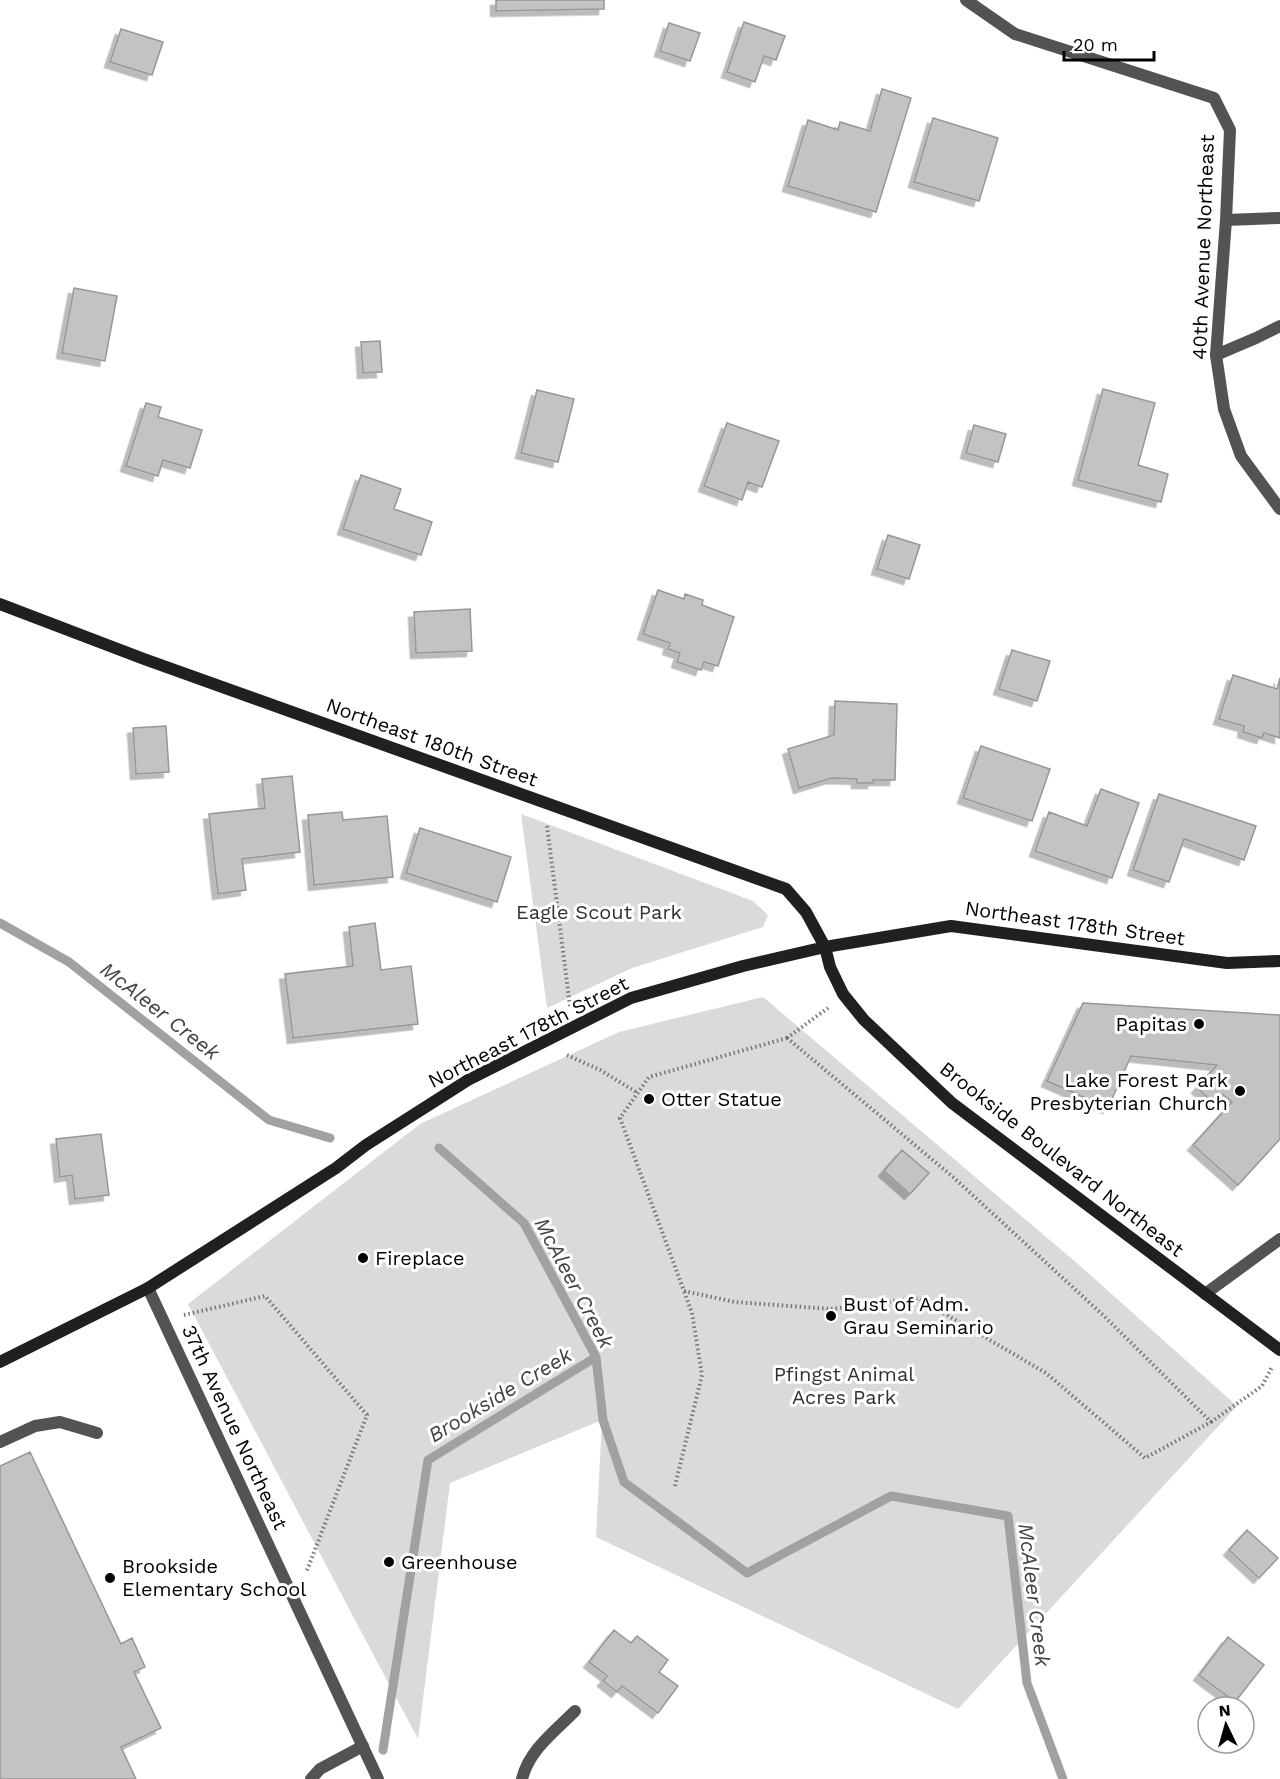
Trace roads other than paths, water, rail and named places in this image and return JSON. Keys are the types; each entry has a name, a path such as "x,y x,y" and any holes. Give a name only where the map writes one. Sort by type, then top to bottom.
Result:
{"street":[{"name":"40th Avenue Northeast","path":"966,0 1015,34 1214,98 1230,130 1216,355 1224,409 1241,456 1280,509"},
{"path":"1226,220 1280,218"},
{"path":"1216,355 1280,326"},
{"name":"Northeast 180th Street","path":"0,604 155,663 786,889 806,912 825,947"},
{"name":"Northeast 178th Street","path":"0,1362 148,1288 336,1168 366,1145 468,1080 631,998 743,966 825,947 951,926 1227,963 1280,961"},
{"name":"Brookside Boulevard Northeast","path":"825,947 830,967 843,994 864,1020 952,1103 1205,1294 1278,1355"},
{"path":"1205,1294 1280,1239"},
{"name":"37th Avenue Northeast","path":"148,1288 378,1779"},
{"path":"0,1442 35,1426 60,1422 97,1433"},
{"path":"522,1779 528,1761 535,1751 575,1711"},
{"path":"311,1779 320,1769 363,1746"}],"waterway":[{"name":"McAleer Creek","path":"0,923 69,962 269,1120 330,1138"},
{"name":"McAleer Creek","path":"439,1148 524,1223 596,1357 603,1420 624,1482 747,1573 891,1496 1008,1516 1027,1683 1063,1779"},
{"name":"Brookside Creek","path":"383,1750 428,1460 596,1357"}],"place":[{"name":"Papitas","path":"1199,1024"},
{"name":"Lake Forest Park Presbyterian Church","path":"1240,1091"},
{"name":"Otter Statue","path":"649,1099"},
{"name":"Fireplace","path":"363,1258"},
{"name":"Bust of Adm. Grau Seminario","path":"831,1316"},
{"name":"Greenhouse","path":"389,1562"},
{"name":"Brookside Elementary School","path":"110,1578"}],"park label":[{"name":"Eagle Scout Park","path":"599,912"},
{"name":"Pfingst Animal Acres Park","path":"844,1386"}]}
